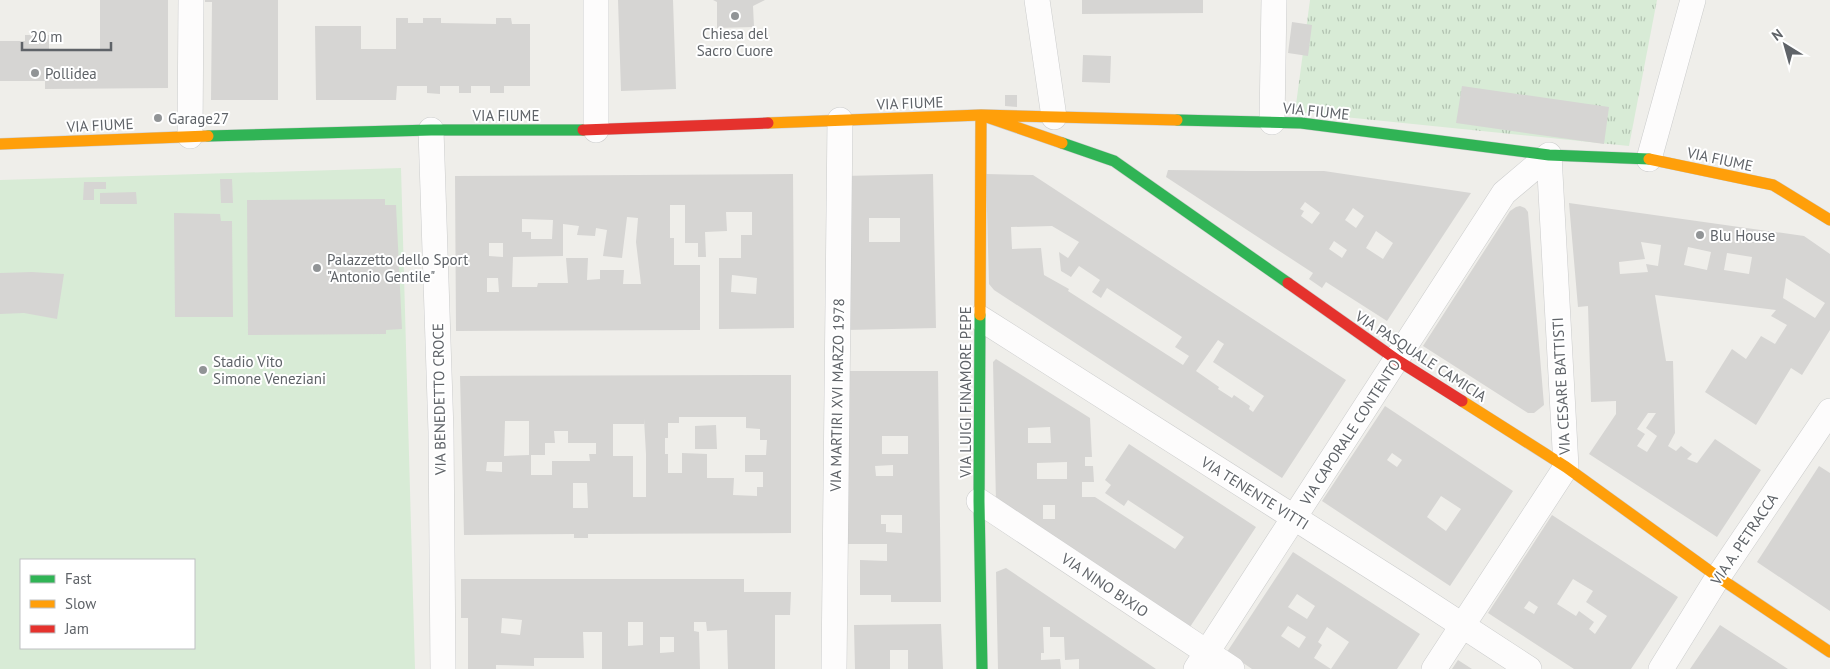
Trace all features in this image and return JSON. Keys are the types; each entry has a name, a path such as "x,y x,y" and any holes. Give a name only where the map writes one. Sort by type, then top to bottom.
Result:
{"street":[{"path":"190,0 190,136"},
{"path":"596,0 596,130"},
{"path":"1037,0 1054,117"},
{"path":"1272,122 1274,0"},
{"path":"1649,159 1693,0"},
{"name":"VIA FIUME","path":"0,144 190,136 431,130 596,130 981,115 1301,123 1549,155 1649,159 1773,185 1830,220"},
{"name":"VIA LUIGI FINAMORE PEPE","path":"981,115 979,501 982,669"},
{"name":"VIA PASQUALE CAMICIA","path":"981,115 1114,161 1397,360 1566,467 1718,577 1830,652"},
{"name":"VIA MARTIRI XVI MARZO 1978","path":"834,669 840,120"},
{"name":"VIA BENEDETTO CROCE","path":"431,130 440,432 443,669"},
{"name":"VIA CAPORALE CONTENTO","path":"1202,661 1293,517 1504,193 1549,155"},
{"name":"VIA CESARE BATTISTI","path":"1434,669 1566,467 1549,155"},
{"name":"VIA TENENTE VITTI","path":"980,318 1463,625 1529,669"},
{"name":"VIA A. PETRACCA","path":"1661,669 1718,577 1827,423"},
{"name":"VIA NINO BIXIO","path":"979,501 1202,661 1232,669"}],"green space":[{"path":"1310,0 1657,0 1629,146 1295,112"},
{"name":"Stadio Vito Simone Veneziani","path":"401,168 415,669 0,669 0,180"}],"building":[{"path":"100,0 168,0 168,88 45,89 45,81 0,81 0,41 25,41 25,35 49,35 49,51 100,51"},
{"path":"205,0 278,0 278,100 211,100 212,2 205,2"},
{"path":"618,0 673,0 676,89 621,91"},
{"name":"Chiesa del Sacro Cuore","path":"713,0 765,0 753,6 754,27 717,28 717,2"},
{"path":"1082,0 1203,0 1203,13 1082,14"},
{"path":"396,18 408,18 408,23 423,23 423,18 441,18 441,23 496,24 496,18 511,18 512,24 530,24 530,86 504,86 504,93 490,93 490,86 471,86 471,93 459,93 459,86 440,86 440,94 427,93 427,86 397,86 396,100 316,100 315,26 361,26 361,49 396,49"},
{"path":"1292,22 1312,25 1308,56 1288,53"},
{"path":"1083,55 1111,56 1110,83 1082,82"},
{"path":"1462,86 1609,107 1604,144 1456,123"},
{"path":"1005,95 1017,95 1017,107 1005,106"},
{"path":"1168,170 1324,171 1471,193 1387,321 1326,282 1322,288 1309,279 1313,273 1166,177","holes":["1305,202 1320,213 1312,224 1301,216 1304,211 1300,209","1353,208 1364,216 1356,228 1345,220","1376,231 1393,243 1383,259 1366,248","1334,241 1347,250 1342,258 1329,249"]},
{"path":"793,174 794,328 719,329 719,258 741,258 741,235 752,235 752,212 726,212 727,231 705,232 706,257 698,257 698,243 685,243 685,205 670,205 670,238 674,238 674,265 700,265 700,330 456,331 455,176","holes":["627,217 638,218 636,242 641,284 623,284 624,270 600,270 600,279 587,280 588,258 566,258 568,283 538,283 537,287 512,287 513,257 563,256 563,224 579,226 577,235 595,236 596,228 607,230 603,256 622,258","522,219 553,220 552,239 531,239 531,232 522,232","489,243 503,243 503,257 489,256","732,275 757,278 756,294 731,292","487,278 498,278 499,292 487,292"]},
{"path":"933,174 936,328 847,330 843,176","holes":["869,218 900,218 900,242 869,242"]},
{"path":"986,174 1033,175 1346,380 1282,478 994,290 989,284","holes":["1052,226 1079,242 1068,258 1059,252 1061,271 1071,277 1079,266 1100,280 1092,292 1101,298 1107,288 1182,337 1175,347 1189,356 1183,365 1068,291 1069,289 1044,275 1041,248 1012,249 1011,227","1218,340 1224,344 1213,362 1264,396 1253,412 1249,409 1250,406 1234,395 1232,398 1218,389 1219,387 1196,371"]},
{"path":"220,179 232,179 233,203 221,203"},
{"path":"84,182 106,182 106,189 94,189 94,200 83,200"},
{"path":"136,192 137,204 100,204 100,193"},
{"name":"Palazzetto dello Sport \"Antonio Gentile\"","path":"385,199 385,205 396,205 402,329 386,330 386,334 248,335 247,200"},
{"path":"1569,203 1804,236 1830,254 1830,330 1802,375 1791,368 1756,425 1705,392 1732,349 1746,359 1761,336 1775,344 1787,325 1771,316 1776,310 1655,295 1666,361 1673,361 1675,433 1668,446 1676,451 1681,446 1692,454 1687,459 1697,463 1715,439 1761,470 1717,537 1589,454 1616,414 1616,401 1591,402 1588,306 1578,307","holes":["1641,242 1661,245 1658,266 1646,264 1648,272 1620,274 1619,262 1645,259","1688,247 1711,252 1707,270 1684,265","1727,253 1752,257 1749,274 1724,270","1786,278 1825,303 1815,318 1783,298","1648,413 1656,413 1646,428 1657,436 1647,452 1637,446 1645,434 1637,429"]},
{"path":"1520,206 1528,212 1544,405 1534,413 1528,413 1423,346 1510,211"},
{"path":"174,213 220,214 221,221 232,221 233,317 175,317"},
{"path":"0,273 64,274 57,319 24,313 0,314"},
{"path":"996,359 1090,418 1092,457 1085,457 1085,466 1093,466 1094,482 1082,482 1082,497 1095,497 1175,549 1184,537 1128,500 1124,506 1105,493 1111,485 1105,480 1129,444 1256,527 1188,630 996,503 993,362","holes":["1050,427 1051,443 1028,443 1028,428","1067,462 1067,479 1037,479 1037,463","1043,505 1055,505 1055,519 1043,519"]},
{"path":"844,371 938,371 941,602 891,602 891,595 860,595 860,560 887,561 887,544 847,544","holes":["882,436 908,436 908,454 882,454","893,465 893,476 876,476 875,466","881,515 902,515 902,533 886,532 886,524 881,524"]},
{"path":"791,375 791,533 588,534 588,538 574,538 574,534 464,535 460,376","holes":["679,417 746,417 746,428 760,429 760,440 767,440 766,455 745,455 745,472 763,472 763,487 757,487 757,496 733,495 734,478 707,478 707,454 682,453 682,473 668,473 668,454 665,454 665,438 668,438 668,423 679,423","644,419 646,497 633,497 633,456 613,456 613,424 644,424","505,421 529,421 529,455 504,456","554,431 568,431 568,443 596,443 596,454 589,454 590,461 552,461 552,475 531,475 531,455 545,455 545,443 555,443","487,462 502,462 502,472 486,471","573,483 587,483 588,508 573,508"]},
{"path":"1385,406 1513,491 1450,586 1322,501","holes":["1392,453 1402,460 1397,467 1387,460","1441,496 1461,509 1446,531 1427,517"]},
{"path":"716,425 717,449 695,449 695,426"},
{"path":"1819,466 1830,473 1830,611 1757,562"},
{"path":"1552,515 1678,597 1631,669 1574,669 1488,613","holes":["1573,579 1593,591 1586,602 1607,616 1595,634 1589,629 1594,622 1579,611 1576,616 1557,604","1529,601 1538,607 1534,614 1524,608"]},
{"path":"1293,552 1420,634 1397,669 1331,669 1252,669 1227,652","holes":["1297,594 1315,606 1307,619 1288,607","1288,626 1306,637 1299,648 1281,636","1327,627 1349,642 1331,669 1314,658 1322,645 1318,642"]},
{"path":"1006,568 1156,669 1079,669 1079,659 1065,660 1064,637 1050,637 1050,627 1043,627 1044,653 1041,653 1041,660 1060,659 1061,669 998,669 996,572"},
{"path":"461,579 744,579 744,592 791,592 790,615 775,615 775,669 728,669 727,630 707,631 706,622 694,622 694,631 699,632 700,669 602,669 602,632 583,632 584,658 534,658 534,666 496,665 496,669 468,669 468,618 461,618","holes":["502,618 522,620 520,635 501,633","628,622 643,622 643,645 628,646","660,637 674,637 674,652 660,653"]},
{"path":"941,624 943,669 908,669 908,650 890,650 890,669 855,669 854,625"},
{"path":"1720,625 1788,669 1690,669"},
{"path":"1458,660 1472,669 1452,669"}],"traffic: fast":[{"path":"1177,120 1301,123 1549,155 1649,159"},
{"path":"208,136 431,130 583,130"},
{"path":"1062,143 1114,161 1288,283"},
{"path":"980,315 979,501 982,669"}],"traffic: slow":[{"path":"768,123 981,115 1177,120"},
{"path":"980,315 981,115 1062,143"},
{"path":"0,144 208,136"},
{"path":"1649,159 1773,185 1830,220"},
{"path":"1462,401 1566,467 1718,577 1830,652"}],"traffic: jam":[{"path":"583,130 768,123"},
{"path":"1288,283 1397,360 1462,401"}],"place":[{"name":"Chiesa del Sacro Cuore","path":"735,16"},
{"name":"Pollidea","path":"35,73"},
{"name":"Garage27","path":"158,118"},
{"name":"Blu House","path":"1700,235"},
{"name":"Palazzetto dello Sport \"Antonio Gentile\"","path":"317,268"},
{"name":"Stadio Vito Simone Veneziani","path":"203,370"}]}
